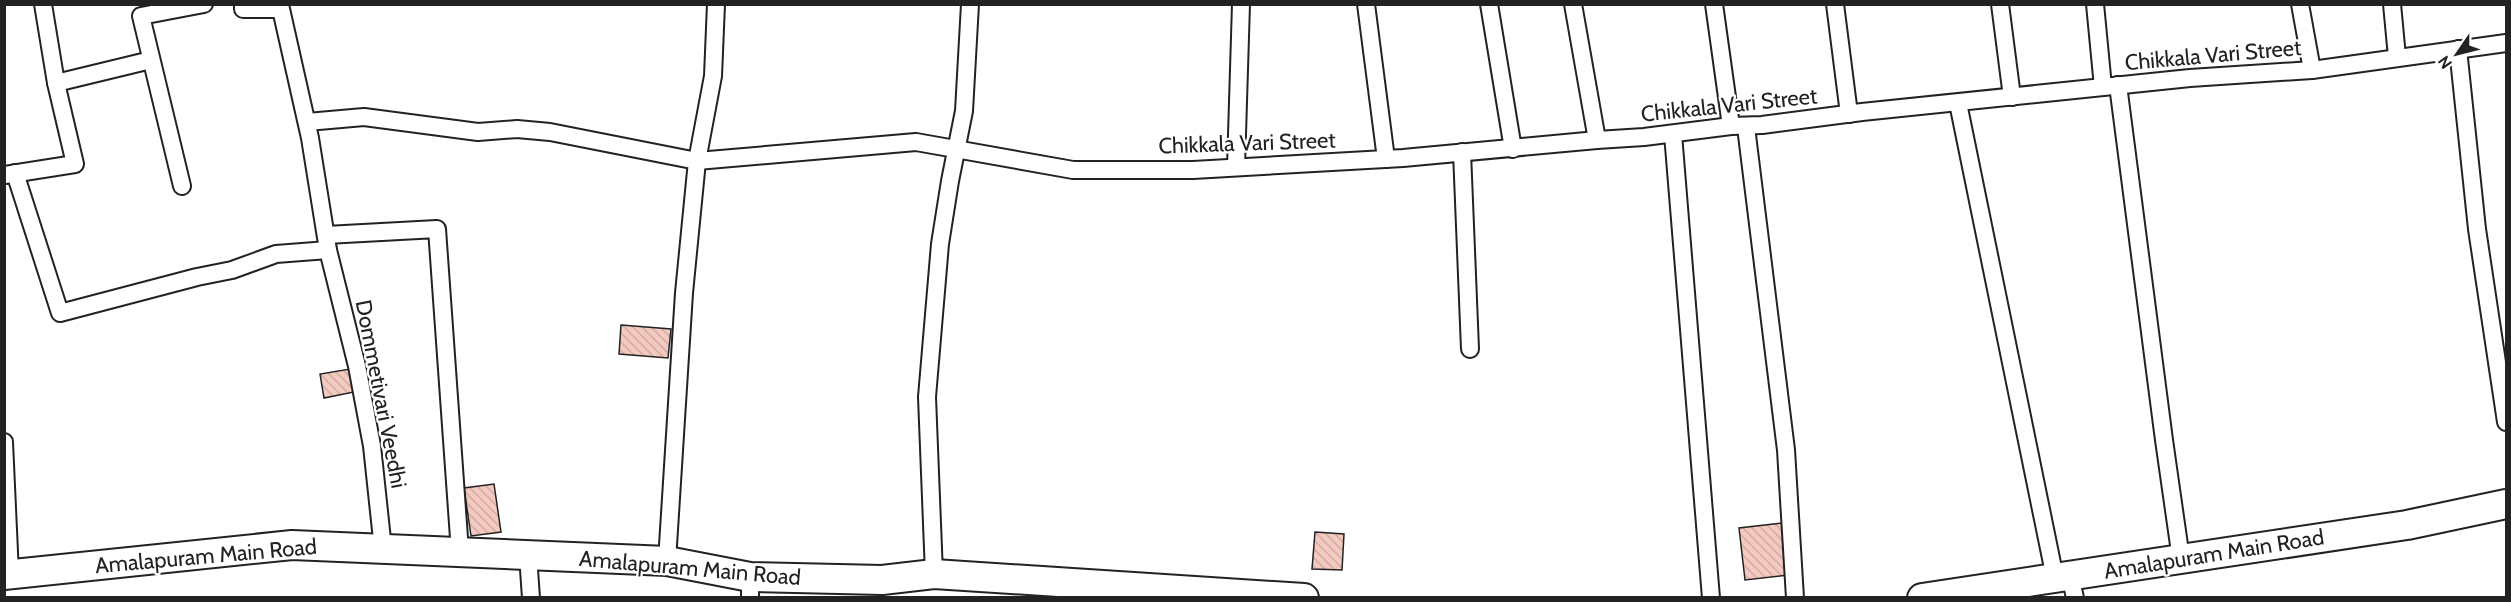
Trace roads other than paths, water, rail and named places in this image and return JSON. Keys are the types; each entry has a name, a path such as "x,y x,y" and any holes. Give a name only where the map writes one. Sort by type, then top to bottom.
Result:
{"highway":[{"name":"Amalapuram Main Road","path":"1922,597 2067,583 2181,559 2407,525 2506,504"},
{"name":"Amalapuram Main Road","path":"7,574 292,544 667,561 750,587 882,580 934,574 1111,591 1304,597"}],"street":[{"path":"43,4 56,83 75,164 10,174 60,313 232,270 276,254 327,242 437,229 460,552"},
{"path":"182,186 141,16 204,4"},
{"name":"Dommetivari Veedhi","path":"243,4 243,9 281,9 307,122 327,242 357,366 373,458 383,549"},
{"path":"667,561 684,293 697,161 713,76 716,4"},
{"path":"934,574 927,397 940,244 964,111 970,4"},
{"path":"1236,167 1241,4"},
{"path":"1366,4 1386,159"},
{"path":"1489,4 1513,149"},
{"path":"1573,4 1597,140"},
{"path":"1714,4 1738,126 1786,450 1795,597"},
{"path":"1835,4 1849,114"},
{"path":"2000,4 2012,98"},
{"path":"2096,4 2111,86 2181,559"},
{"path":"2300,4 2312,70"},
{"path":"2392,4 2397,57"},
{"name":"Chikkala Vari Street","path":"307,122 363,117 478,132 517,129 550,132 697,161 916,142 1073,170 1193,170 1386,159 1672,134 2190,78 2312,70 2506,43"},
{"path":"2458,49 2477,229 2506,422"},
{"path":"56,83 151,60"},
{"path":"1959,103 2067,583"},
{"path":"1672,134 1711,597"},
{"path":"1462,152 1470,349"},
{"path":"4,442 7,574"},
{"path":"528,555 531,597"}]}
